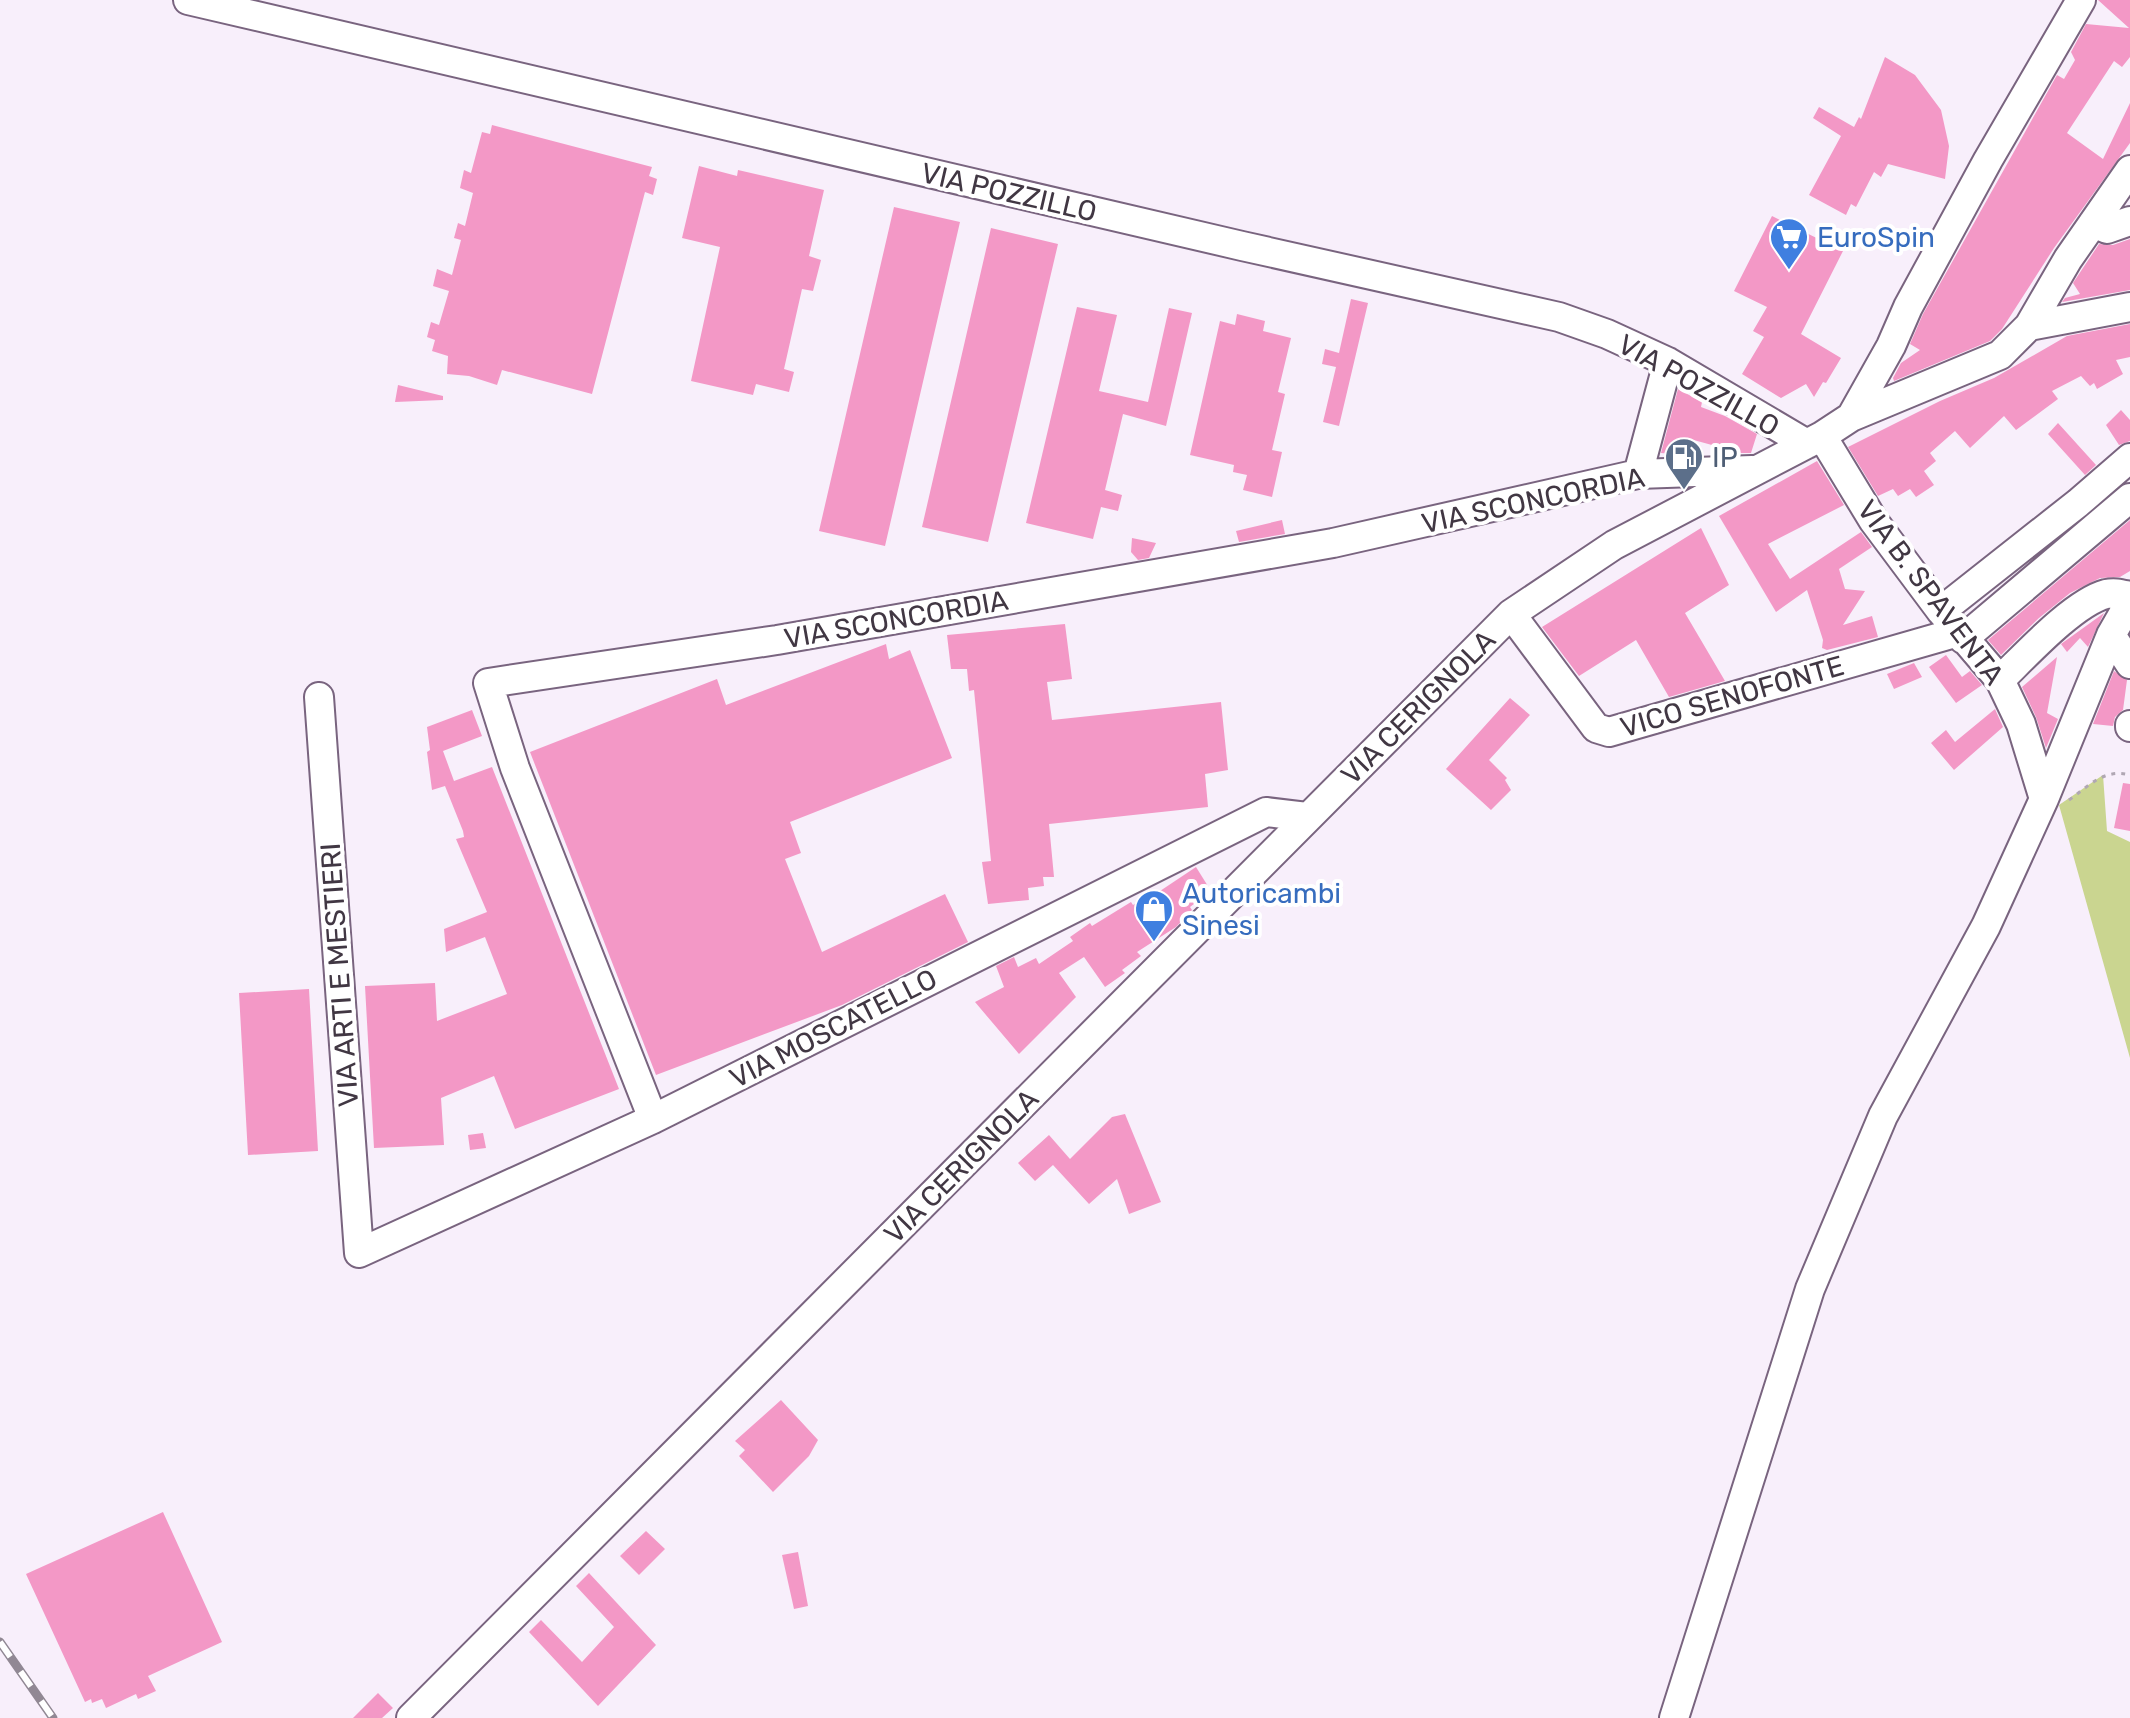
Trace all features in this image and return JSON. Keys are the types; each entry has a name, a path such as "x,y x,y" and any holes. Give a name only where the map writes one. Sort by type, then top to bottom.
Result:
{"street":[{"name":"VIA POZZILLO","path":"188,0 1559,317 1607,334 1668,362 1814,440"},
{"path":"1851,417 1988,160 2081,0"},
{"name":"VIA CERIGNOLA","path":"411,1718 1511,614 1614,545 1814,440 1851,417 2000,355 2029,326 2130,170"},
{"path":"2093,223 2107,229 2130,221"},
{"path":"2029,326 2130,307"},
{"path":"1638,474 1668,362"},
{"name":"VIA B. SPAVENTA","path":"1814,440 1954,627 2000,680 2021,724 2044,799"},
{"path":"1954,627 2078,503 2130,458"},
{"name":"VIA SCONCORDIA","path":"653,1119 515,768 488,683 777,640 1333,543 1638,474 1760,469"},
{"path":"1954,627 2130,498"},
{"path":"1674,1718 1810,1289 1883,1116 1986,926 2044,799 2111,635 2130,599 2117,592 2095,598 2058,625 2000,680"},
{"name":"VICO SENOFONTE","path":"1511,614 1596,728 1609,732 1954,627"},
{"path":"2111,635 2130,664"},
{"name":"VIA ARTI E MESTIERI","path":"319,697 359,1253"},
{"name":"VIA MOSCATELLO","path":"359,1253 653,1119 1266,812 1307,817"}],"path":[{"path":"2044,799 2059,805 2103,775 2119,772 2130,775"}],"green space":[{"path":"2103,775 2107,831 2130,842 2130,1058 2059,805"}],"building":[{"path":"2098,0 2130,0 2130,57 2122,67 2114,61 2067,133 2103,159 2130,103 2130,143 2054,248 2002,329 1990,341 1894,381 1901,363 1920,350 1910,344 1923,314 2057,75 2064,79 2075,60 2071,52 2086,24 2129,28"},
{"path":"1885,57 1915,75 1941,110 1949,146 1945,179 1888,164 1881,177 1874,172 1856,207 1851,204 1846,215 1809,195 1841,136 1813,118 1819,107 1854,127 1859,117 1861,119"},
{"path":"492,125 652,167 649,176 657,179 653,195 645,192 592,394 502,370 497,385 469,376 447,374 448,356 432,351 435,340 427,337 431,322 439,325 449,291 433,286 437,269 452,275 461,240 454,238 458,223 465,226 473,193 460,188 464,170 471,173 482,132 490,134"},
{"path":"699,166 737,176 738,170 824,190 809,256 821,260 813,291 802,289 784,369 794,372 789,392 756,384 753,395 691,381 720,247 682,238"},
{"path":"894,207 960,222 885,546 819,531"},
{"path":"1772,216 1843,251 1801,334 1841,358 1814,397 1806,384 1781,398 1742,374 1764,337 1753,331 1767,307 1734,291"},
{"path":"991,228 1058,244 988,542 922,527"},
{"path":"2130,239 2130,290 2062,302 2065,298 2080,294 2073,283 2099,244 2113,245"},
{"path":"1351,299 1368,303 1339,426 1323,422 1336,367 1322,364 1325,349 1339,353"},
{"path":"1077,307 1117,315 1099,391 1148,402 1169,308 1192,313 1166,426 1123,414 1105,490 1122,495 1118,511 1101,507 1093,539 1026,523"},
{"path":"1237,314 1265,321 1263,331 1291,338 1278,392 1285,394 1272,450 1282,452 1272,497 1243,490 1247,475 1233,472 1234,465 1190,455 1220,321 1235,325"},
{"path":"2130,324 2130,357 2116,360 2123,374 2097,389 2094,383 2090,386 2081,376 2052,391 2058,399 2016,430 2004,416 1970,448 1955,431 1930,453 1936,461 1924,471 1934,485 1916,497 1910,489 1898,496 1893,489 1878,496 1848,447 1994,378 2067,336"},
{"path":"398,385 443,396 443,400 395,402"},
{"path":"1678,389 1702,402 1701,407 1757,434 1751,453 1690,439 1686,455 1661,453"},
{"path":"2121,410 2130,420 2130,441 2119,445 2106,425"},
{"path":"2058,423 2096,465 2085,475 2048,434"},
{"path":"1817,461 1844,505 1768,544 1790,579 1861,532 1872,547 1839,569 1845,589 1865,591 1843,625 1872,616 1878,637 1827,650 1822,648 1823,640 1807,590 1776,612 1719,516"},
{"path":"1282,520 1285,534 1239,542 1236,531"},
{"path":"2130,520 2130,571 2120,577 2100,578 2070,593 2001,655 1988,640"},
{"path":"1701,528 1729,585 1685,613 1725,681 1669,697 1636,640 1579,676 1542,627"},
{"path":"1132,538 1156,543 1149,558 1138,560 1131,552"},
{"path":"2104,613 2088,647 2080,638 2067,652 2061,644"},
{"path":"1065,624 1072,679 1047,682 1052,720 1221,702 1228,770 1205,774 1208,807 1049,824 1054,877 1043,877 1044,886 1028,888 1029,900 988,904 982,862 991,861 974,690 969,691 967,669 951,669 947,635"},
{"path":"886,644 889,659 910,650 952,758 790,822 801,853 785,859 822,952 945,894 968,942 842,1005 656,1075 530,752 717,679 726,705"},
{"path":"1946,655 1962,677 1970,671 1982,685 1956,703 1929,667"},
{"path":"2057,657 2047,713 2058,719 2046,748 2022,687"},
{"path":"1914,663 1922,677 1894,689 1887,674"},
{"path":"2114,671 2127,680 2123,710 2115,717 2113,726 2093,724"},
{"path":"1510,698 1530,715 1489,760 1507,778 1505,780 1511,790 1491,810 1446,769"},
{"path":"1995,709 2003,727 1954,770 1931,743 1946,730 1955,742"},
{"path":"472,710 482,736 443,751 454,781 492,767 619,1089 515,1129 494,1076 441,1098 444,1145 374,1148 365,986 435,983 437,1021 507,994 485,937 446,952 444,929 487,912 456,839 464,837 463,831 445,786 432,790 427,727"},
{"path":"2123,783 2130,784 2130,831 2114,828"},
{"path":"1196,867 1211,891 1190,907 1192,910 1176,927 1137,952 1141,956 1122,970 1125,973 1105,987 1084,957 1059,973 1076,997 1019,1054 975,1002 1004,987 996,966 1014,957 1018,967 1036,958 1039,964 1073,941 1070,937 1090,923 1092,926 1152,892 1154,895"},
{"path":"309,989 318,1151 248,1155 239,993"},
{"path":"1125,1114 1161,1202 1129,1214 1117,1179 1089,1204 1053,1165 1035,1181 1018,1163 1049,1135 1070,1159 1112,1117"},
{"path":"483,1133 486,1148 470,1150 468,1135"},
{"path":"781,1400 818,1440 809,1456 773,1492 739,1456 745,1450 735,1441"},
{"path":"163,1512 222,1642 148,1676 156,1691 138,1699 136,1694 106,1708 102,1699 85,1702 26,1574"},
{"path":"646,1531 665,1549 639,1575 620,1556"},
{"path":"798,1552 808,1606 794,1609 782,1555"},
{"path":"589,1573 656,1645 598,1706 529,1632 541,1620 582,1662 614,1627 576,1586"},
{"path":"378,1693 393,1708 382,1718 353,1718"}],"railway":[{"path":"0,1642 53,1718"}],"place":[{"name":"EuroSpin","path":"1789,271"},
{"name":"IP","path":"1684,491"},
{"name":"Autoricambi Sinesi","path":"1154,943"}]}
